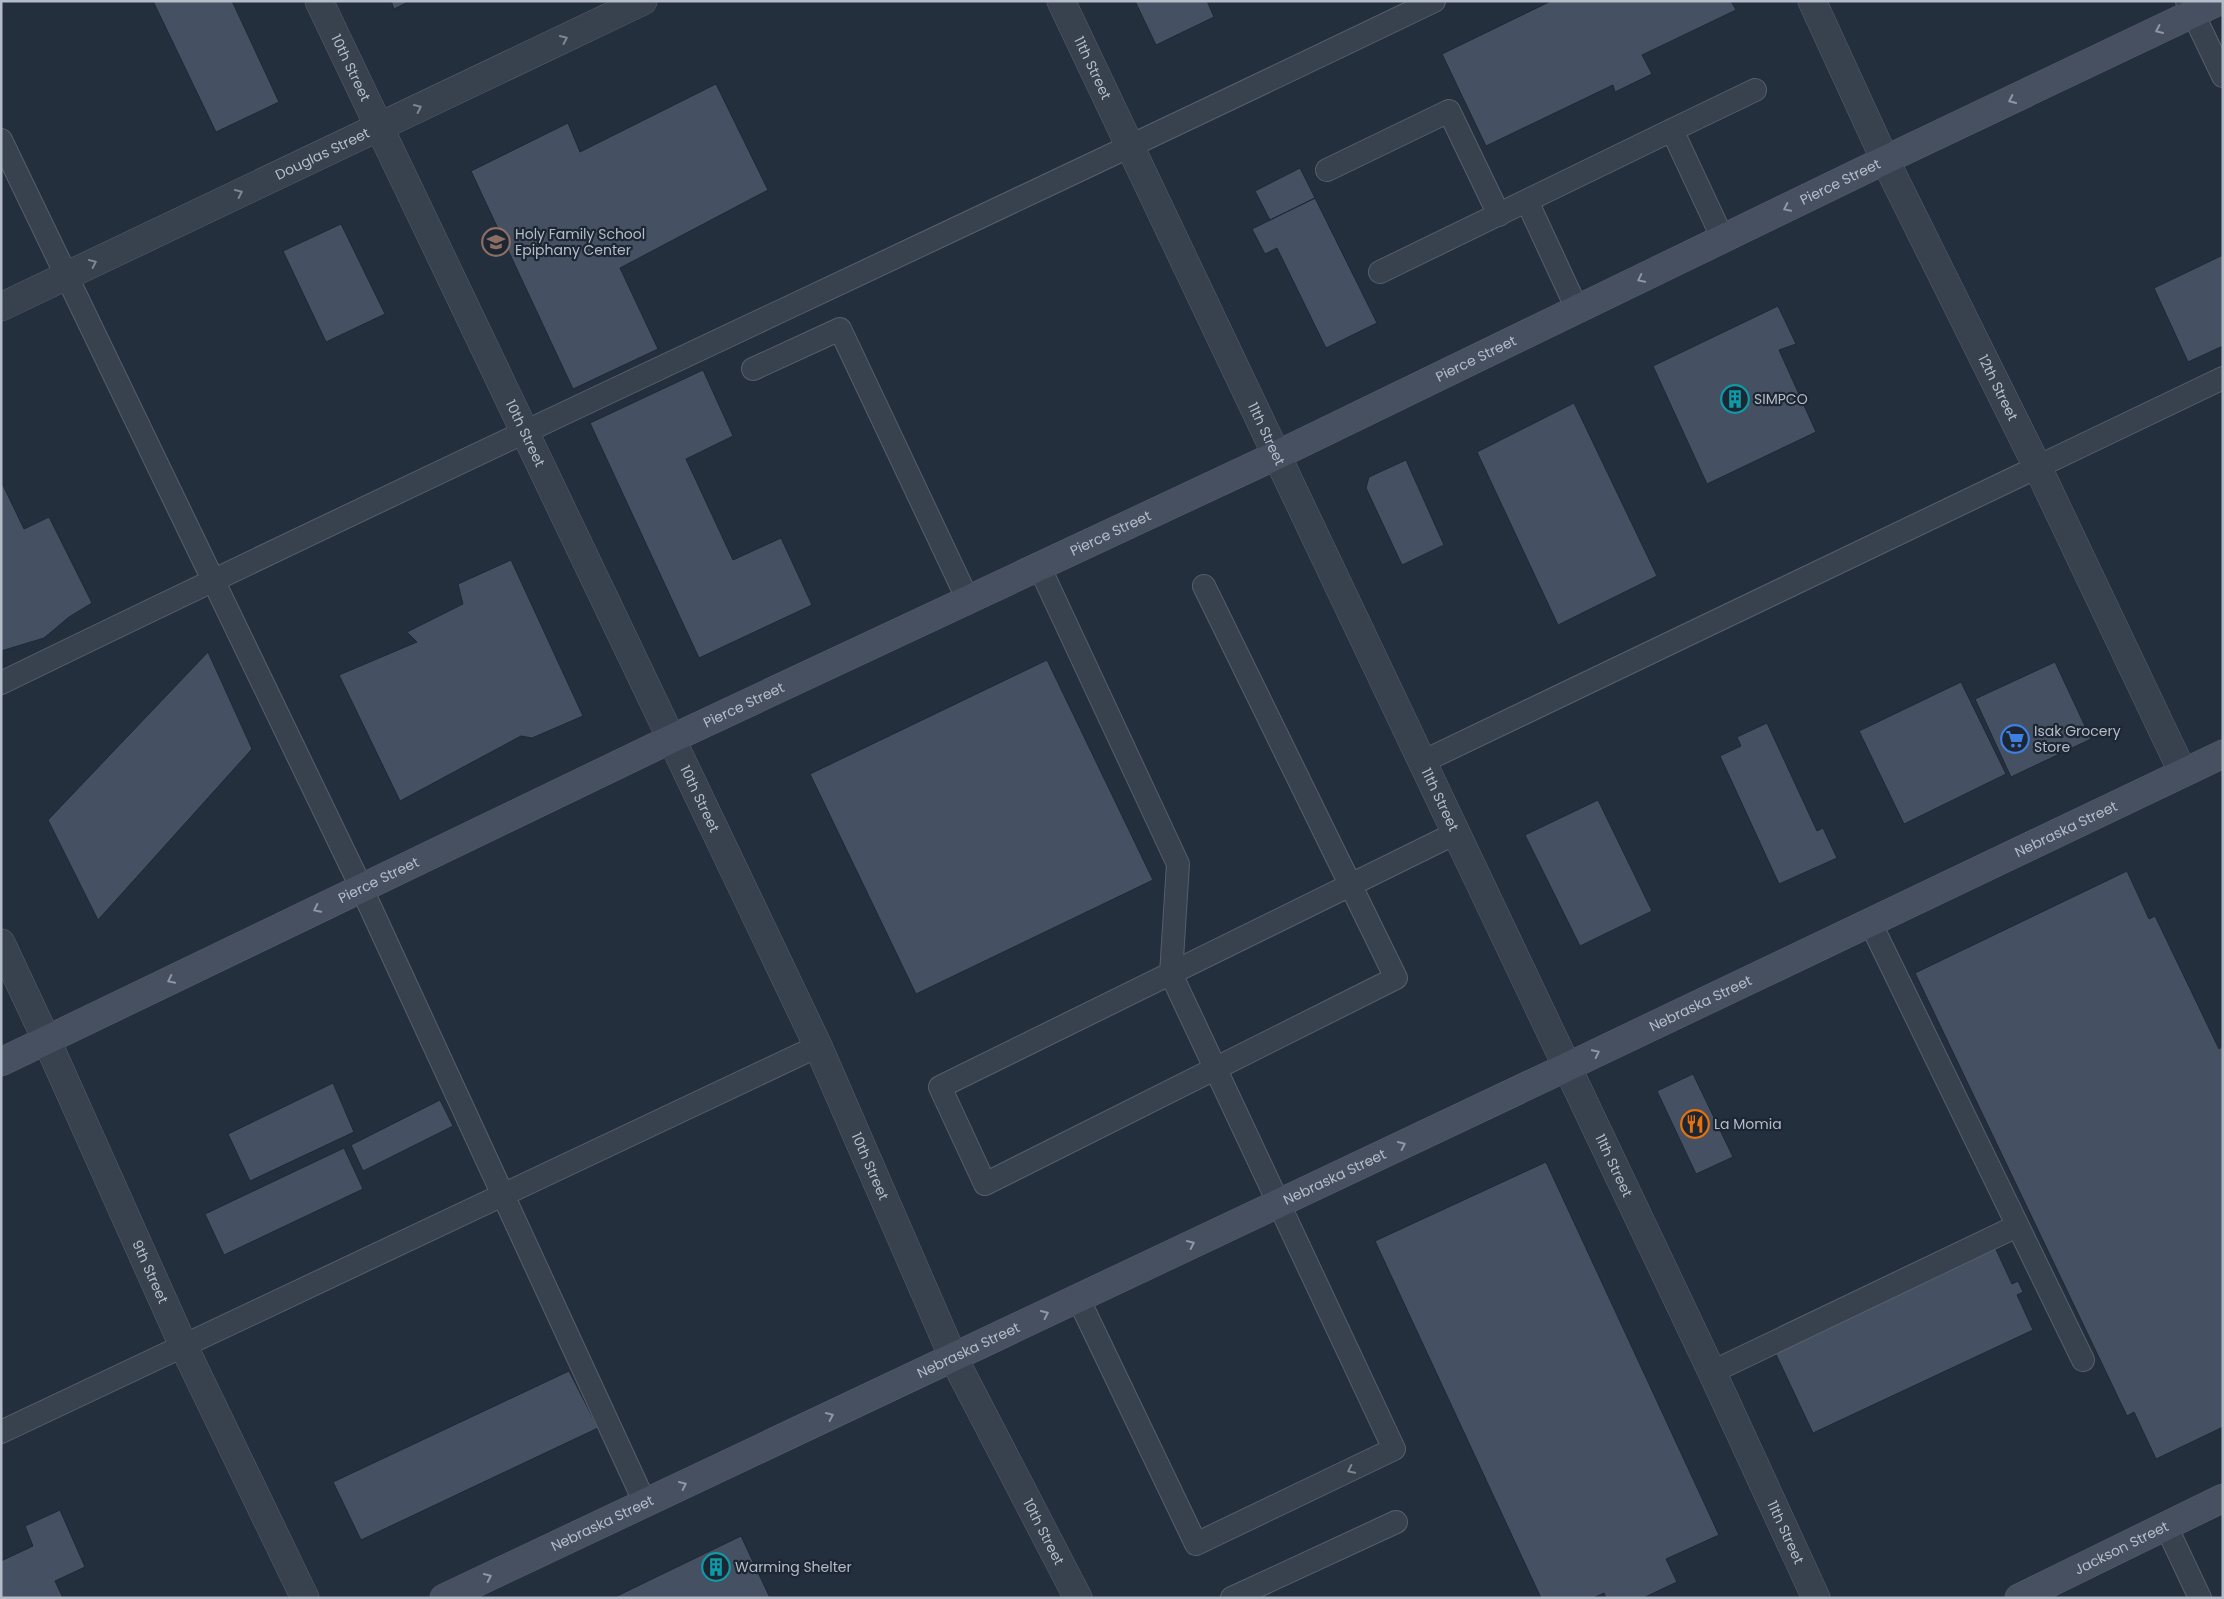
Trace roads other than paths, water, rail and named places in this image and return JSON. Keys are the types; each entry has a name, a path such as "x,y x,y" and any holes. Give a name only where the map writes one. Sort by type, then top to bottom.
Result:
{"main road":[{"name":"Pierce Street","path":"1,1062 360,887 671,739 1275,456 1884,160 2190,7 2219,1"},
{"name":"Nebraska Street","path":"444,1598 1567,1067 2223,754"},
{"name":"Jackson Street","path":"2019,1598 2223,1498"}],"street":[{"name":"10th Street","path":"319,1 818,1046 953,1357 1078,1598"},
{"name":"Douglas Street","path":"1,307 643,1"},
{"name":"11th Street","path":"1061,1 1275,456 1712,1372 1816,1598"},
{"name":"12th Street","path":"1812,1 1884,160 2038,468 2183,773"},
{"name":"9th Street","path":"1,943 47,1040 183,1345 305,1598"}],"lane":[{"path":"1,683 525,432 1130,148 1434,1"},
{"path":"2190,7 2223,76"},
{"path":"1380,272 1755,90"},
{"path":"1327,170 1449,111 1499,214"},
{"path":"1672,130 1722,239"},
{"path":"1,140 360,887 646,1503"},
{"path":"1527,201 1577,309"},
{"path":"753,369 840,329 968,600"},
{"path":"1422,762 2223,378"},
{"path":"1039,566 1178,864 1171,974 1280,1202 1394,1448 1196,1544 1078,1298"},
{"path":"1204,586 1352,885 1396,978 1216,1070 985,1184 940,1087 1352,885 1456,833"},
{"path":"1870,922 2083,1360"},
{"path":"1,1432 818,1046"},
{"path":"1712,1372 2017,1226"},
{"path":"1232,1598 1396,1522"},
{"path":"2166,1526 2200,1598"}],"place":[{"name":"Holy Family School Epiphany Center","path":"496,242"},
{"name":"SIMPCO","path":"1735,399"},
{"name":"Isak Grocery Store","path":"2015,739"},
{"name":"La Momia","path":"1695,1124"},
{"name":"Warming Shelter","path":"716,1567"}]}
